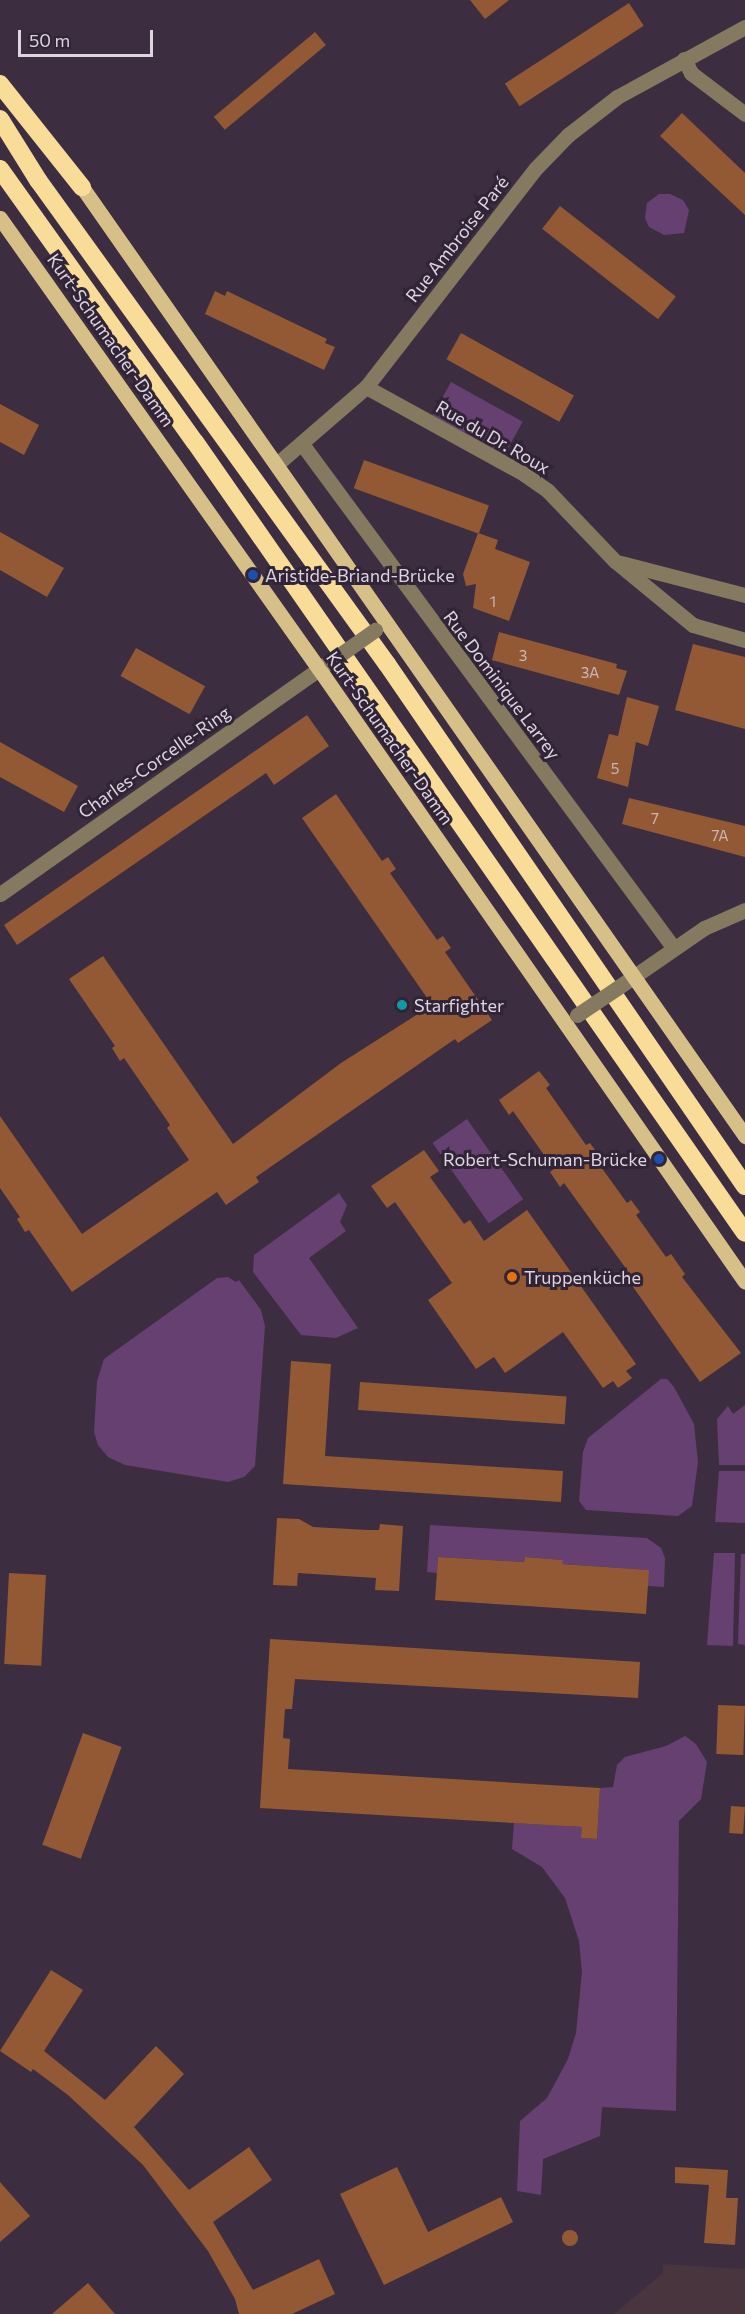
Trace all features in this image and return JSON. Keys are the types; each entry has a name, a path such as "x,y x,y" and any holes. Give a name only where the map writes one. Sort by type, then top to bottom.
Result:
{"highway":[{"path":"0,84 82,187"},
{"path":"0,119 38,180 387,664 745,1186"},
{"path":"0,169 195,442 745,1233"}],"main road":[{"path":"82,187 278,464 381,626 634,975 745,1136"},
{"name":"Kurt-Schumacher-Damm","path":"0,218 325,665 571,1020 745,1282"}],"street":[{"name":"Rue Ambroise Paré","path":"278,464 366,387 536,168 568,135 617,97 745,27"},
{"path":"684,59 691,73 745,114"},
{"name":"Rue du Dr. Roux","path":"366,387 524,474 548,492 615,561 693,625 745,640"},
{"name":"Rue Dominique Larrey","path":"302,444 673,947"},
{"path":"615,561 745,595"},
{"path":"325,665 381,626"},
{"name":"Charles-Corcelle-Ring","path":"0,894 325,665"},
{"path":"571,1020 673,947 745,910"}],"shaded area":[{"path":"659,194 670,194 683,200 689,210 684,233 664,235 649,227 645,218 647,203"},
{"path":"451,382 523,422 504,455 433,415"},
{"path":"467,1119 523,1199 489,1223 433,1143"},
{"path":"339,1193 347,1205 340,1222 346,1231 309,1258 358,1328 336,1338 301,1335 253,1272 254,1255"},
{"path":"228,1277 236,1282 239,1280 261,1310 265,1326 255,1466 244,1477 228,1482 125,1465 108,1457 98,1445 94,1432 97,1381 104,1359 217,1278"},
{"path":"661,1379 667,1379 674,1387 694,1424 698,1462 692,1506 678,1516 586,1510 579,1501 583,1452 588,1438"},
{"path":"745,1405 745,1465 719,1465 717,1419 728,1406 733,1414"},
{"path":"719,1471 745,1471 745,1523 715,1522"},
{"path":"430,1525 647,1538 661,1548 665,1558 664,1587 648,1586 648,1570 562,1564 562,1560 525,1557 524,1562 438,1557 437,1573 427,1572"},
{"path":"714,1553 735,1553 733,1646 707,1645"},
{"path":"741,1554 745,1554 745,1645 738,1644"},
{"path":"685,1736 696,1744 707,1762 701,1799 679,1821 676,2111 602,2107 600,2136 543,2159 541,2195 517,2191 520,2121 547,2098 568,2059 576,2033 582,1972 579,1941 565,1898 542,1867 512,1849 514,1823 582,1827 582,1838 597,1839 600,1788 613,1787 617,1765 625,1757 666,1746"},
{"path":"663,2264 745,2269 745,2314 614,2314 663,2273"}],"building":[{"path":"470,0 509,0 485,19"},
{"path":"629,3 644,26 520,106 505,84"},
{"path":"315,32 326,45 225,130 214,117"},
{"path":"682,113 745,173 745,215 660,136"},
{"path":"560,206 676,297 658,319 542,229"},
{"path":"215,291 225,296 227,291 327,339 325,343 335,347 324,370 205,314"},
{"path":"461,333 574,396 559,422 446,359"},
{"path":"0,404 39,425 24,455 0,442"},
{"path":"364,460 489,505 479,534 354,488"},
{"path":"0,532 64,568 47,597 0,570"},
{"path":"478,533 498,540 495,549 530,562 509,621 473,608 476,584 466,586 463,574"},
{"path":"499,632 617,664 616,668 627,671 619,695 492,660"},
{"path":"693,644 745,657 745,729 675,710"},
{"path":"136,648 205,686 190,714 120,676"},
{"path":"627,697 659,706 648,746 636,742 628,787 597,778 609,734 618,736"},
{"path":"307,715 329,746 274,785 266,773 17,945 4,925"},
{"path":"0,742 78,786 64,812 0,777"},
{"path":"336,794 382,861 388,857 396,869 390,873 437,940 443,936 451,948 445,952 492,1020 458,1043 455,1039 256,1177 259,1182 226,1205 217,1192 72,1292 29,1230 25,1232 17,1219 20,1217 0,1188 0,1116 82,1234 189,1160 167,1128 170,1125 124,1058 120,1061 112,1048 115,1046 69,979 103,956 233,1144 341,1063 432,1005 302,818"},
{"path":"629,798 745,826 745,857 622,824"},
{"path":"539,1071 550,1085 546,1088 586,1145 590,1143 600,1157 596,1160 627,1203 631,1200 640,1212 636,1215 666,1257 671,1254 685,1274 682,1277 741,1353 700,1382 631,1284 635,1281 564,1183 560,1187 550,1172 554,1169 513,1111 509,1115 499,1100"},
{"name":"Truppenküche","path":"424,1150 439,1171 430,1177 464,1224 470,1220 484,1241 527,1210 636,1364 626,1371 632,1378 618,1388 613,1381 603,1388 563,1332 505,1373 494,1357 476,1369 428,1300 452,1283 395,1202 387,1208 371,1186"},
{"path":"291,1361 331,1364 325,1456 563,1471 561,1502 283,1484"},
{"path":"360,1382 566,1396 565,1424 358,1410"},
{"path":"277,1518 299,1519 313,1527 379,1530 380,1524 403,1526 399,1591 375,1590 376,1578 298,1573 297,1586 273,1585"},
{"path":"438,1557 524,1562 525,1557 563,1560 562,1564 649,1570 646,1614 435,1600"},
{"path":"9,1573 46,1575 41,1666 4,1664"},
{"path":"270,1639 640,1662 638,1698 295,1679 292,1709 285,1709 283,1738 290,1739 288,1769 600,1788 597,1839 581,1838 582,1827 260,1808"},
{"path":"718,1705 745,1706 743,1755 716,1754"},
{"path":"83,1733 122,1747 81,1859 42,1845"},
{"path":"731,1806 745,1807 743,1834 729,1833"},
{"path":"51,1970 83,1990 44,2051 105,2100 156,2046 184,2074 134,2127 189,2190 249,2147 272,2180 213,2222 253,2290 319,2259 335,2294 292,2314 239,2314 235,2299 208,2251 143,2165 68,2095 33,2069 31,2072 0,2051"},
{"path":"397,2167 428,2232 501,2197 513,2222 384,2285 340,2194"},
{"path":"675,2167 728,2170 726,2198 738,2198 735,2245 704,2243 709,2185 675,2183"},
{"path":"0,2182 30,2216 0,2242"},
{"path":"567,2230 573,2230 578,2238 576,2244 567,2246 562,2241 562,2235"},
{"path":"88,2283 115,2314 52,2314"}],"place":[{"name":"Aristide-Briand-Brücke","path":"253,575"},
{"name":"Starfighter","path":"402,1005"},
{"name":"Robert-Schuman-Brücke","path":"659,1159"},
{"name":"Truppenküche","path":"512,1277"}]}
